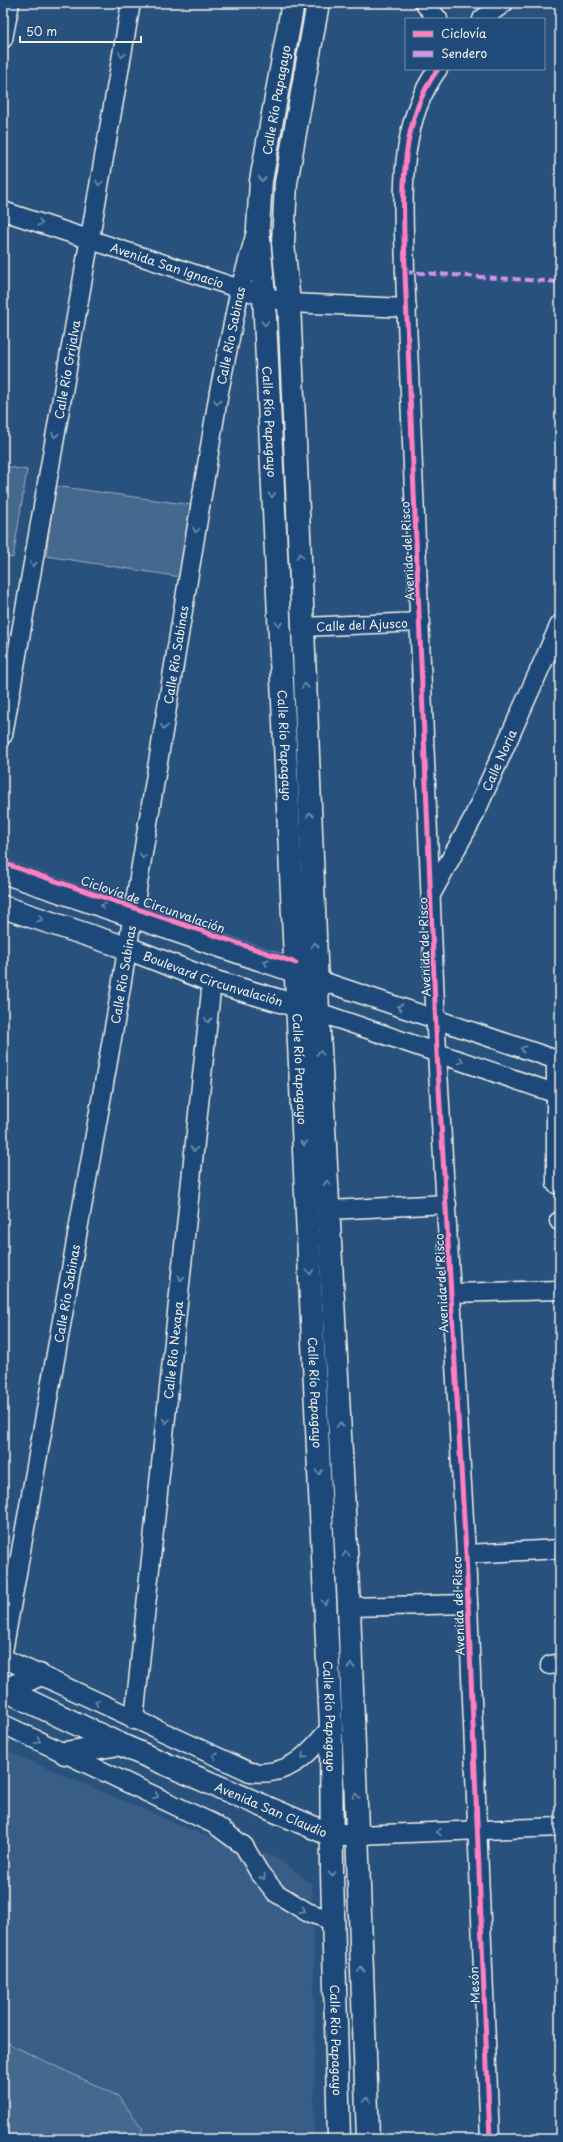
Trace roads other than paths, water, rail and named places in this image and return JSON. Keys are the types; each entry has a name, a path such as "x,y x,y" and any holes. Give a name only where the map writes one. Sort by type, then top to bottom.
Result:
{"main road":[{"name":"Calle Río Papagayo","path":"293,3 261,181 258,228 264,296 267,399 308,1009 331,1727 331,1835 339,2139"},
{"name":"Calle Río Papagayo","path":"306,975 303,627 289,303 284,243 286,183 318,3"},
{"path":"3,872 306,975"},
{"name":"Boulevard Circunvalación","path":"3,907 127,948 212,981 308,1009"},
{"name":"Calle Río Papagayo","path":"308,1009 329,1210 349,1607 368,2139"},
{"path":"4,1689 39,1675"},
{"name":"Avenida San Claudio","path":"4,1689 120,1744 331,1835 357,1835"},
{"path":"65,1753 120,1744"}],"street":[{"path":"3,39 10,3"},
{"name":"Calle Río Grijalva","path":"3,735 131,3"},
{"path":"424,3 437,18"},
{"path":"483,18 504,3"},
{"name":"Avenida del Risco","path":"437,70 418,108 407,143 404,185 407,308 432,893 437,1053 448,1204 451,1293 466,1554 478,1830"},
{"name":"Avenida San Ignacio","path":"3,211 240,289 289,303 407,308"},
{"name":"Calle Río Sabinas","path":"3,1652 133,916 219,392 240,289 258,228"},
{"name":"Calle del Ajusco","path":"303,627 421,622"},
{"name":"Calle Noria","path":"432,893 473,818 560,624"},
{"path":"306,975 558,1061 556,1184"},
{"name":"Calle Río Nexapa","path":"134,1720 212,981"},
{"name":"Boulevard Circunvalación","path":"308,1009 557,1094"},
{"path":"329,1210 448,1204"},
{"path":"451,1293 560,1290"},
{"path":"466,1554 560,1548"},
{"path":"349,1607 468,1604"},
{"path":"3,1658 134,1720 250,1772 265,1774 287,1768 298,1762 316,1746 331,1727"},
{"path":"3,1724 214,1824 244,1846 259,1872 276,1893 307,1912 333,1921"},
{"name":"Avenida San Claudio","path":"357,1835 560,1827"},
{"name":"Mesón","path":"478,1830 490,2139"}]}
